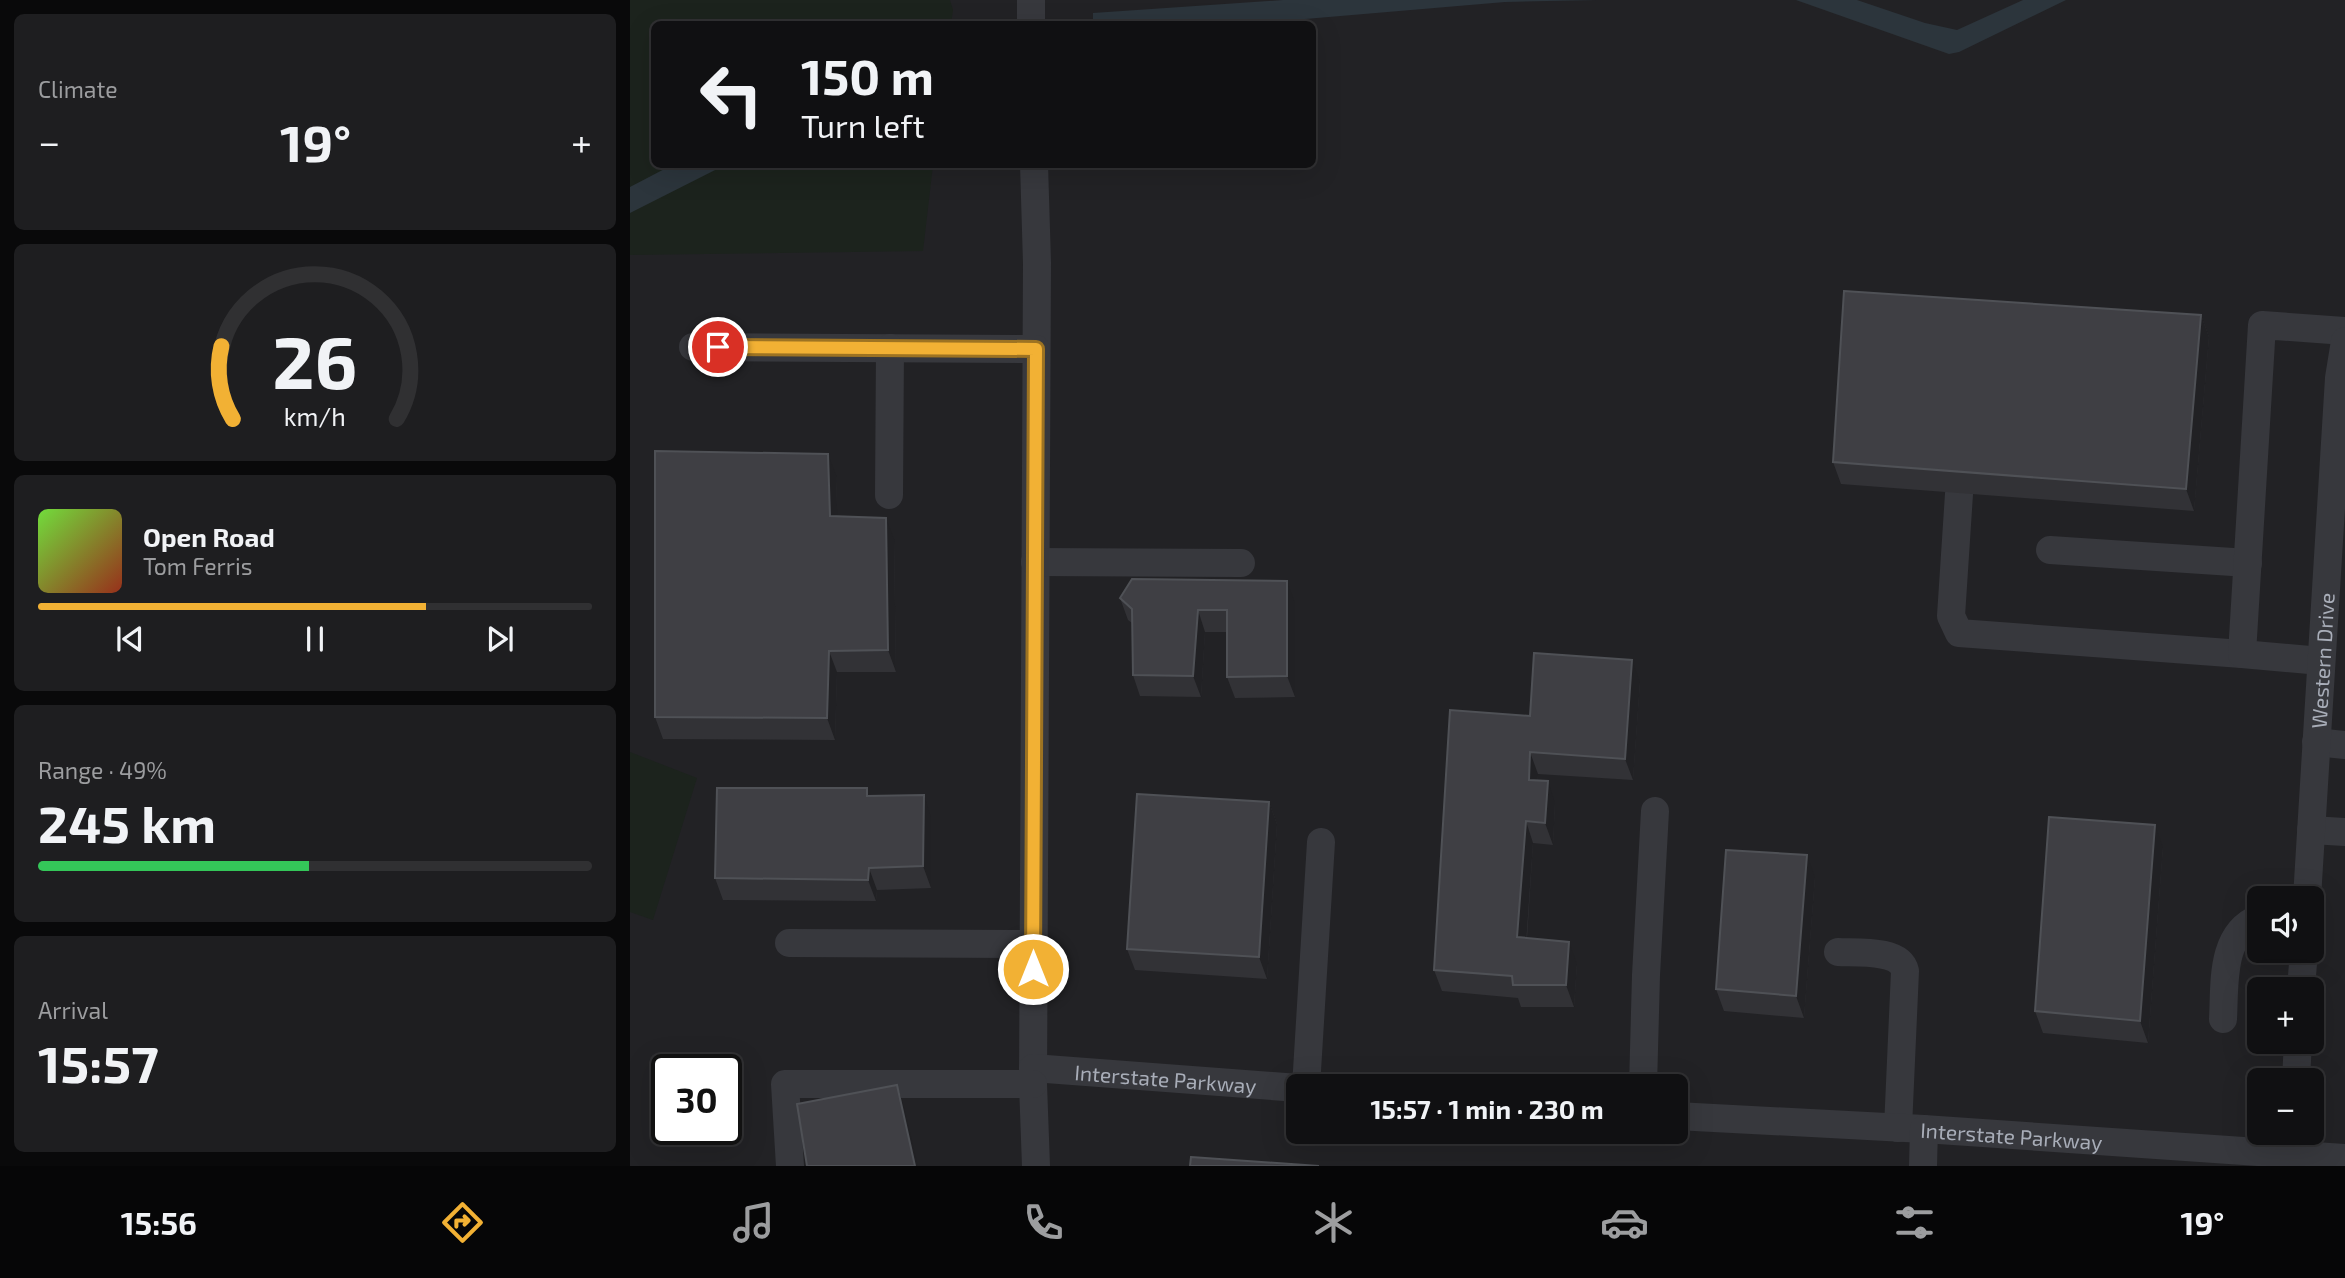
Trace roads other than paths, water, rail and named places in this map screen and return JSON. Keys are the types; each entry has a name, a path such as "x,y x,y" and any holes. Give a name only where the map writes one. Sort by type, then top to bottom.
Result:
{"street":[{"path":"1031,0 1031,21"},
{"path":"1034,168 1037,263 1033,1076 1036,1166"},
{"path":"2242,654 2262,325 2345,331"},
{"name":"Western Drive","path":"2308,886 2339,378 2345,341"},
{"path":"693,347 1036,349"},
{"path":"889,495 890,348"},
{"path":"1959,494 1951,615 1959,633 2321,661"},
{"path":"2050,550 2248,563"},
{"path":"1035,562 1241,563"},
{"path":"2316,742 2345,745"},
{"path":"1643,1074 1655,811"},
{"path":"2311,830 2345,832"},
{"path":"1307,1074 1321,842"},
{"path":"2223,1019 2227,964 2232,943 2247,925"},
{"path":"789,943 1034,944"},
{"path":"1838,952 1886,956 1895,958 1904,965 1911,1129 1923,1166"},
{"name":"Interstate Parkway","path":"790,1166 785,1084 1033,1076 1286,1087"},
{"name":"Interstate Parkway","path":"1688,1117 1911,1129 2247,1141"},
{"name":"Interstate Parkway","path":"2297,1145 2341,1161"}]}
